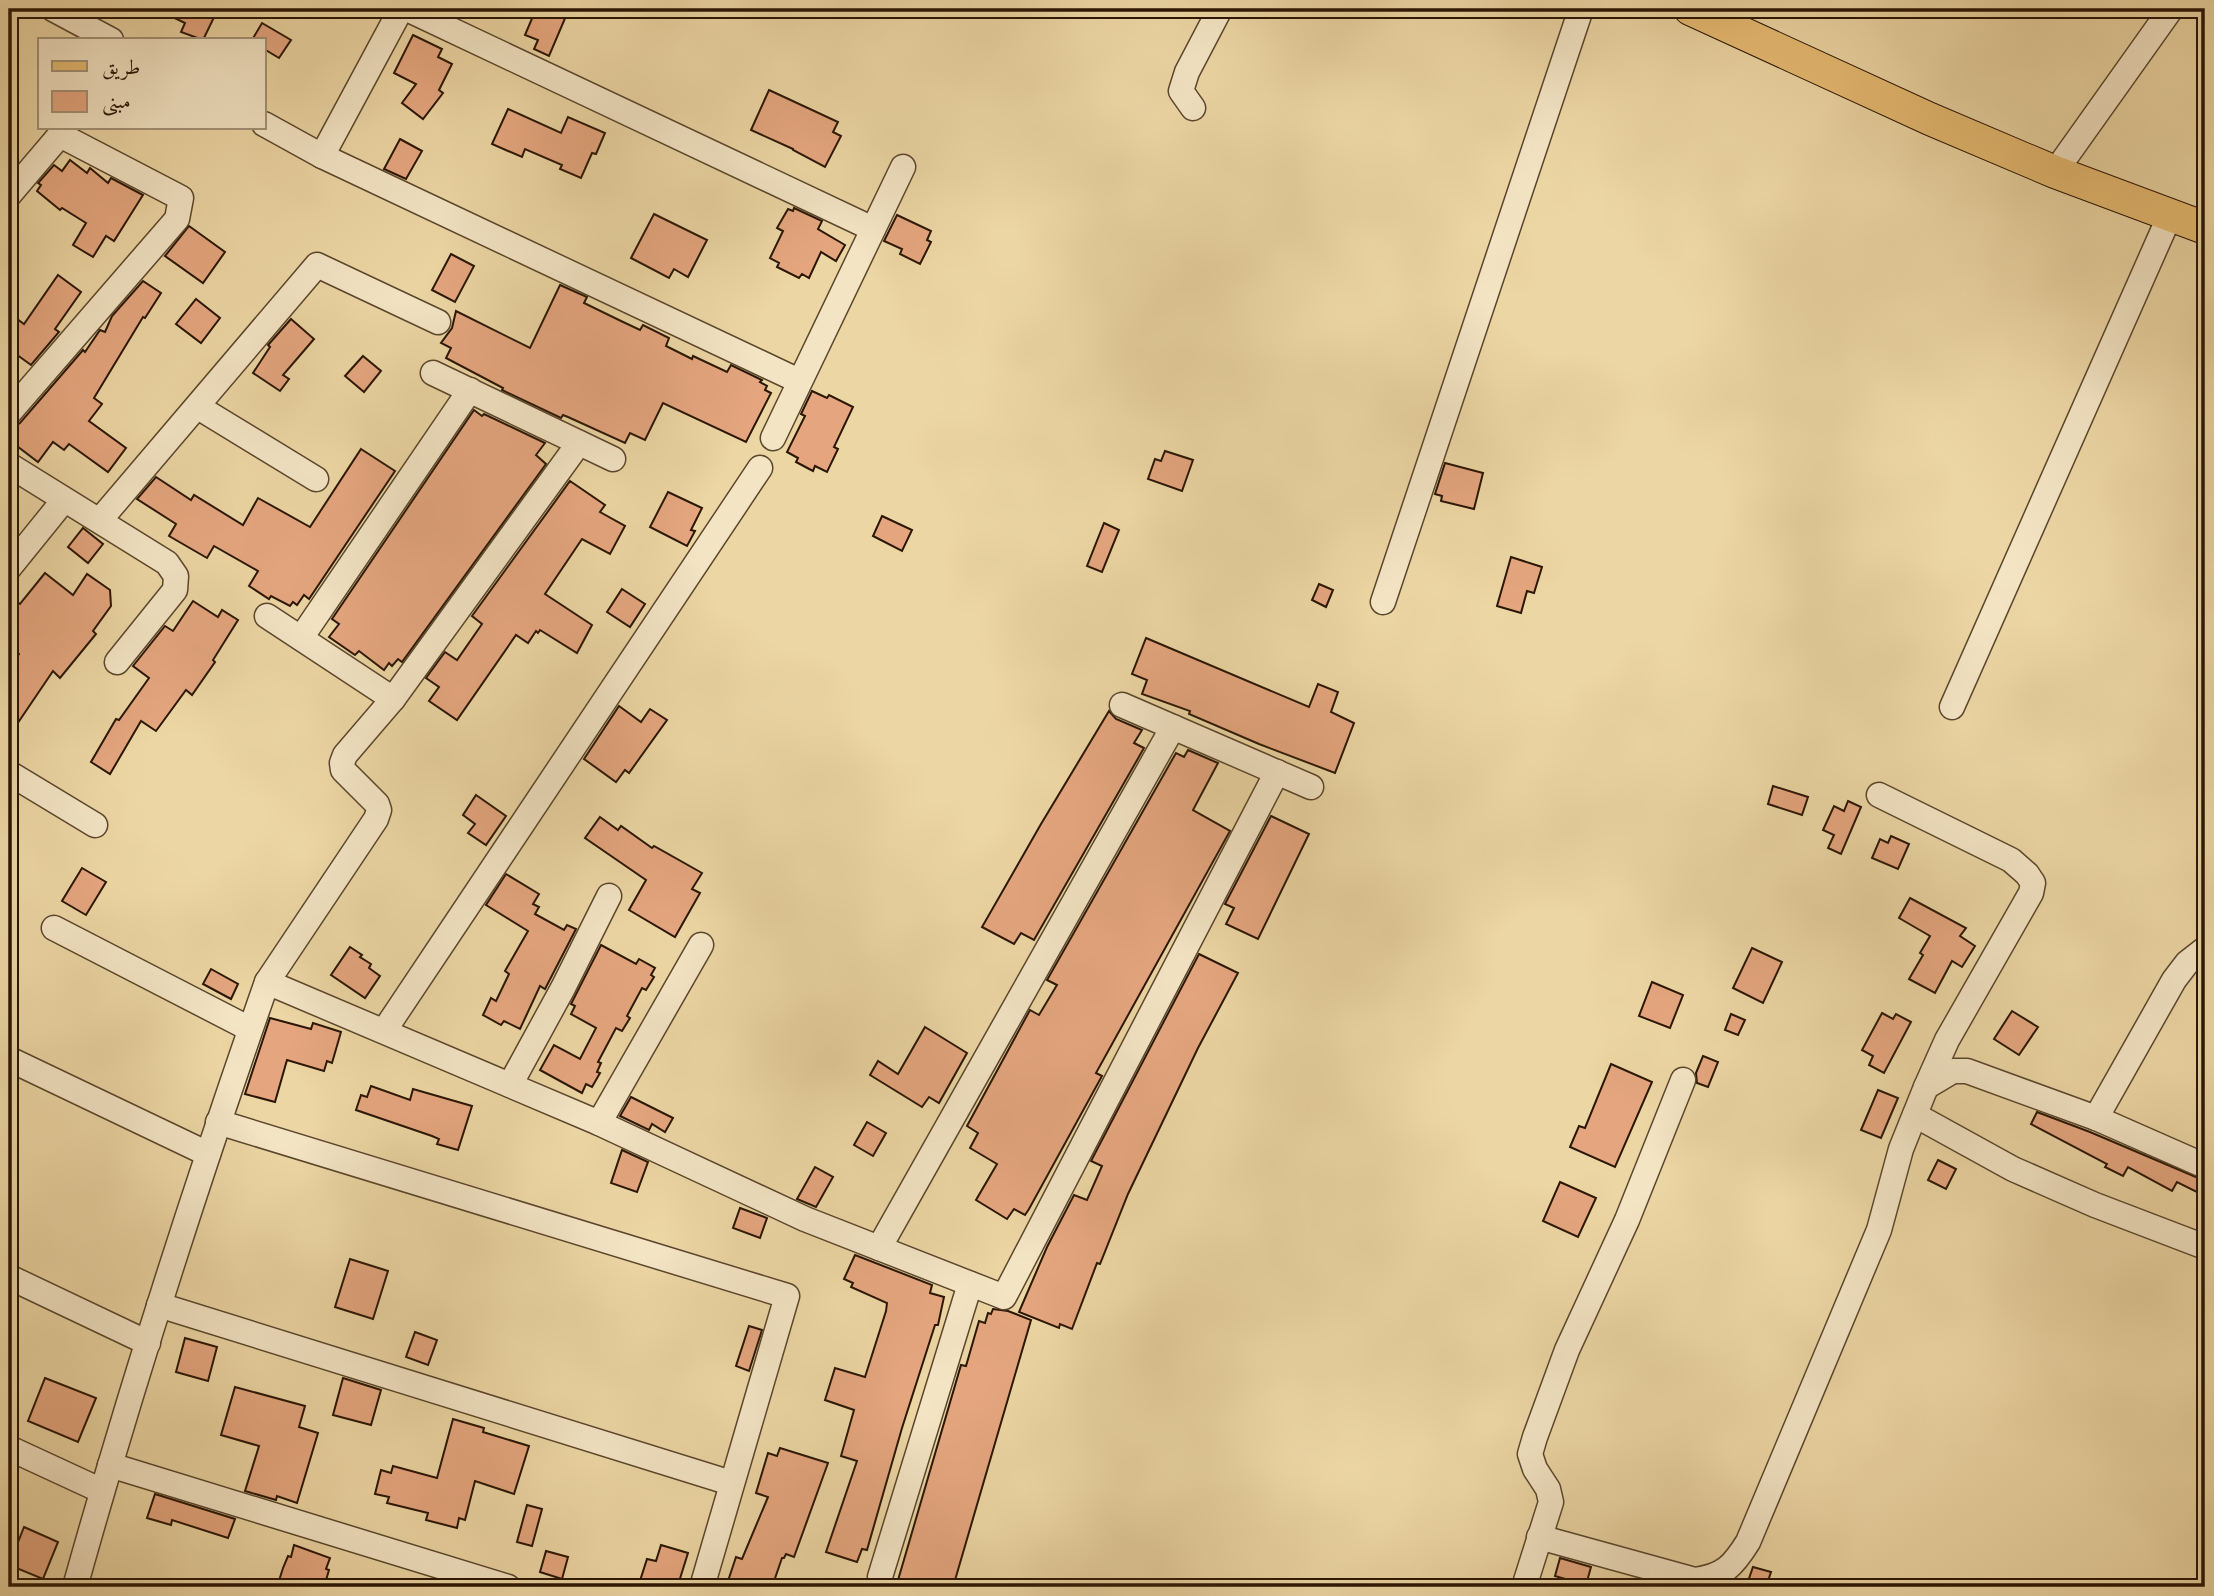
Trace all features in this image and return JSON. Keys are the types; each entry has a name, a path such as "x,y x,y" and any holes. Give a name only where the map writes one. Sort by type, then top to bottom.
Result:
{"main road":[{"path":"1690,9 1930,120 2055,172 2205,228"}],"street":[{"path":"53,9 107,38"},
{"path":"322,156 401,9"},
{"path":"407,9 873,229"},
{"path":"1193,108 1181,91 1187,72 1220,9"},
{"path":"1383,602 1581,9"},
{"path":"2055,172 2171,9"},
{"path":"266,125 322,156 799,381"},
{"path":"9,195 60,135 181,198 177,219 9,414"},
{"path":"773,438 903,167"},
{"path":"1952,707 2170,215"},
{"path":"100,520 317,265 438,322"},
{"path":"433,373 613,459"},
{"path":"301,638 470,390"},
{"path":"198,407 316,479"},
{"path":"75,1587 159,1305 267,982 376,819 379,810 377,804 343,770 345,755 393,699 579,443"},
{"path":"9,465 167,563 176,576 175,590 117,662"},
{"path":"384,1031 760,468"},
{"path":"9,568 64,500"},
{"path":"267,616 393,699"},
{"path":"1122,705 1311,787"},
{"path":"879,1248 1173,727"},
{"path":"267,982 598,1123 805,1219 1004,1297 1277,772"},
{"path":"9,773 95,825"},
{"path":"1539,1537 1695,1580 1711,1578 1725,1572 1738,1559 1748,1542 1865,1266 1879,1230 1901,1149 1926,1087 1947,1040 2031,893 2033,883 2011,860 1879,794"},
{"path":"510,1085 609,896"},
{"path":"54,928 250,1029"},
{"path":"598,1123 701,945"},
{"path":"2096,1118 2174,980 2187,963 2205,949"},
{"path":"9,1059 208,1154"},
{"path":"1926,1087 1953,1071 1967,1071 2096,1118 2205,1166"},
{"path":"1524,1587 1551,1502 1548,1489 1535,1469 1530,1454 1535,1437 1567,1350 1627,1220 1682,1080"},
{"path":"1914,1115 2013,1169 2095,1205 2205,1247"},
{"path":"218,1122 787,1296 702,1587"},
{"path":"9,1277 148,1343"},
{"path":"880,1577 970,1284"},
{"path":"159,1305 731,1483"},
{"path":"9,1448 102,1491"},
{"path":"110,1465 508,1587"}],"building":[{"path":"156,9 218,9 204,38 181,32 185,23"},
{"path":"536,9 569,9 549,56 534,49 538,40 525,35"},
{"path":"262,23 291,40 279,58 266,50 266,38 253,38"},
{"path":"413,35 442,49 438,57 452,64 439,90 443,93 423,119 402,103 416,84 394,73"},
{"path":"769,90 838,122 833,132 841,136 825,167 751,130"},
{"path":"508,109 561,133 568,117 605,133 581,178 560,169 562,165 525,149 522,157 492,144"},
{"path":"400,139 422,151 406,179 384,169"},
{"path":"70,160 87,173 90,168 108,183 111,178 143,195 114,241 106,236 93,257 73,245 86,223 62,208 60,210 37,191 41,185 38,183 54,165 62,171"},
{"path":"794,208 822,221 818,229 845,245 836,261 821,252 809,278 802,274 799,278 777,267 779,263 770,258 783,231 777,228 788,209 793,211"},
{"path":"654,214 707,240 688,277 674,269 669,278 631,258"},
{"path":"897,215 931,231 927,240 931,242 920,264 900,254 902,249 884,241"},
{"path":"189,226 225,252 203,283 165,256"},
{"path":"451,254 474,266 455,302 432,290"},
{"path":"58,275 81,292 55,329 59,332 31,365 9,349 9,313 24,324"},
{"path":"143,281 161,293 145,318 143,317 94,398 102,404 89,421 126,448 108,472 69,444 64,450 53,442 38,462 9,440 9,430 20,423 83,350 85,352 100,330 105,332 112,316"},
{"path":"560,285 587,297 584,303 621,321 640,330 643,325 669,338 666,346 692,359 693,356 727,372 731,365 762,380 760,382 767,386 765,390 771,393 746,442 663,403 645,440 630,433 625,443 563,415 561,418 502,390 503,388 446,358 451,348 441,343 452,328 456,311 530,348"},
{"path":"196,299 220,318 201,343 176,324"},
{"path":"291,319 314,339 283,375 289,379 280,391 253,373 270,347 268,345"},
{"path":"363,356 381,371 364,392 345,376"},
{"path":"812,391 827,398 829,395 853,407 834,447 838,449 827,472 815,466 813,471 796,462 798,458 787,452 805,416 801,414"},
{"path":"474,410 545,443 536,455 546,464 402,662 398,659 392,666 389,663 384,670 359,651 355,655 329,637 339,624 332,619"},
{"path":"361,449 395,471 309,599 304,595 297,605 293,602 290,606 271,596 269,599 249,586 258,571 214,546 207,558 169,536 176,524 137,499 156,477 191,500 194,495 243,525 258,498 310,527"},
{"path":"1165,451 1193,460 1182,491 1148,479 1155,459 1161,461"},
{"path":"1445,463 1483,473 1474,509 1441,501 1442,496 1435,494"},
{"path":"570,481 605,505 600,512 625,526 610,554 582,539 545,594 592,625 577,653 540,630 538,633 536,631 528,643 516,635 457,720 429,701 439,687 426,678 445,652 457,660 482,624 472,616"},
{"path":"668,492 702,508 691,530 695,531 687,546 650,527"},
{"path":"882,516 912,530 902,551 873,536"},
{"path":"1104,523 1119,530 1102,572 1087,566"},
{"path":"83,528 103,544 88,563 68,547"},
{"path":"1511,557 1542,567 1534,593 1527,591 1521,613 1497,606"},
{"path":"45,573 73,595 87,574 110,590 111,606 93,631 96,634 60,678 53,671 9,736 9,669 19,654 9,647 9,596 20,604"},
{"path":"1319,584 1333,590 1326,607 1312,600"},
{"path":"622,589 645,604 630,627 607,612"},
{"path":"193,601 218,617 222,610 238,620 213,660 215,662 192,695 186,690 156,731 141,721 110,774 91,762 116,719 119,720 149,678 133,666 165,626 173,631"},
{"path":"1146,638 1309,707 1318,684 1338,692 1331,712 1354,723 1335,773 1259,744 1189,714 1190,711 1142,694 1147,680 1132,674"},
{"path":"619,706 641,722 650,709 667,720 629,773 625,770 616,782 584,759"},
{"path":"1109,711 1116,719 1142,730 1134,743 1144,748 1034,940 1021,933 1014,944 982,927"},
{"path":"1188,750 1218,763 1193,810 1230,831 1096,1073 1102,1076 1029,1209 1025,1215 1014,1209 1007,1219 976,1200 997,1164 970,1148 978,1133 967,1126 1030,1010 1039,1015 1057,985 1047,980 1176,753 1184,757"},
{"path":"1773,786 1808,797 1802,815 1768,804"},
{"path":"476,795 506,816 486,845 468,833 475,824 463,815"},
{"path":"1848,801 1861,807 1841,854 1828,848 1834,835 1823,830 1834,806 1844,811"},
{"path":"1271,816 1309,834 1258,939 1226,924 1234,908 1225,904"},
{"path":"600,817 618,830 621,826 652,848 654,846 702,873 692,889 700,893 675,937 629,910 646,880 585,838"},
{"path":"1891,836 1909,844 1898,869 1872,858 1880,839 1888,843"},
{"path":"82,868 106,882 86,915 62,901"},
{"path":"506,874 539,894 533,904 539,907 535,914 564,930 567,925 576,929 545,989 540,986 520,1029 504,1021 501,1025 483,1015 491,998 496,1001 509,974 505,971 528,931 486,905"},
{"path":"1910,898 1966,928 1960,936 1975,946 1962,967 1952,961 1935,993 1909,979 1930,936 1899,918"},
{"path":"601,945 636,964 639,959 655,968 651,975 654,977 646,990 642,988 622,1031 616,1028 598,1062 601,1063 597,1072 600,1073 592,1087 586,1084 582,1093 540,1070 554,1045 580,1059 596,1028 571,1014 575,1006 571,1004"},
{"path":"350,947 362,955 360,957 371,964 369,968 380,976 365,998 331,975"},
{"path":"1752,948 1782,962 1763,1003 1733,988"},
{"path":"1199,954 1238,973 1198,1048 1128,1194 1100,1264 1097,1263 1072,1329 1060,1324 1059,1328 1019,1312 1047,1247 1074,1195 1087,1200 1102,1166 1091,1161"},
{"path":"211,969 238,984 231,999 203,984"},
{"path":"1652,982 1683,995 1670,1028 1639,1016"},
{"path":"2012,1011 2038,1027 2019,1055 1994,1039"},
{"path":"1882,1013 1893,1019 1896,1014 1911,1022 1884,1073 1869,1065 1873,1056 1862,1050"},
{"path":"1731,1014 1745,1020 1738,1035 1725,1030"},
{"path":"270,1018 311,1029 313,1023 341,1032 332,1063 327,1061 324,1071 287,1060 275,1102 245,1094"},
{"path":"925,1027 967,1053 939,1103 929,1097 922,1107 870,1075 878,1061 898,1074"},
{"path":"1703,1056 1718,1062 1708,1087 1697,1083 1696,1073"},
{"path":"1611,1064 1652,1082 1615,1167 1570,1147 1579,1126 1585,1128"},
{"path":"371,1086 410,1100 413,1089 472,1106 458,1150 437,1144 439,1139 432,1136 356,1110 361,1095 367,1097"},
{"path":"1878,1090 1898,1098 1881,1138 1861,1130"},
{"path":"631,1097 673,1118 665,1132 652,1124 649,1130 620,1116"},
{"path":"2037,1112 2203,1180 2205,1196 2177,1182 2172,1191 2128,1167 2123,1176 2105,1167 2107,1164 2031,1124"},
{"path":"867,1122 886,1133 873,1156 854,1145"},
{"path":"622,1150 648,1162 637,1192 611,1183"},
{"path":"1938,1160 1956,1169 1946,1189 1928,1180"},
{"path":"815,1167 833,1177 816,1207 797,1199"},
{"path":"1560,1182 1596,1198 1578,1237 1543,1221"},
{"path":"740,1208 767,1218 760,1238 733,1228"},
{"path":"855,1255 932,1285 930,1293 944,1297 938,1325 935,1325 902,1428 867,1550 862,1549 857,1562 826,1552 857,1461 841,1456 854,1410 825,1400 835,1368 865,1377 887,1303 851,1287 853,1283 844,1279"},
{"path":"350,1259 388,1271 373,1319 335,1307"},
{"path":"993,1309 1008,1311 1031,1320 953,1587 896,1587 961,1365 966,1366 979,1321 985,1323 988,1313 991,1314"},
{"path":"749,1326 762,1330 749,1371 736,1366"},
{"path":"415,1332 437,1340 428,1365 406,1357"},
{"path":"185,1338 217,1347 208,1381 176,1372"},
{"path":"45,1378 96,1398 78,1442 28,1421"},
{"path":"343,1378 381,1390 371,1425 333,1415"},
{"path":"235,1387 305,1406 299,1427 318,1433 297,1503 277,1496 276,1500 245,1491 259,1446 221,1435"},
{"path":"453,1419 484,1428 483,1432 529,1446 514,1494 475,1481 465,1520 459,1518 457,1528 426,1520 428,1513 387,1503 389,1497 375,1494 381,1470 391,1473 393,1466 437,1478"},
{"path":"780,1448 828,1463 794,1557 786,1554 782,1558 772,1587 726,1587 736,1557 742,1559 768,1497 756,1493 768,1453 777,1456"},
{"path":"155,1494 235,1519 228,1538 172,1520 171,1525 147,1518"},
{"path":"527,1505 542,1509 532,1546 517,1542"},
{"path":"24,1527 58,1542 43,1579 9,1565"},
{"path":"294,1545 330,1558 324,1587 277,1587"},
{"path":"661,1545 688,1553 678,1585 666,1581 664,1587 638,1587 647,1559 656,1561"},
{"path":"546,1551 568,1557 562,1579 540,1572"},
{"path":"1560,1558 1591,1567 1586,1585 1555,1576"},
{"path":"1753,1567 1771,1572 1766,1587 1746,1587"}]}
